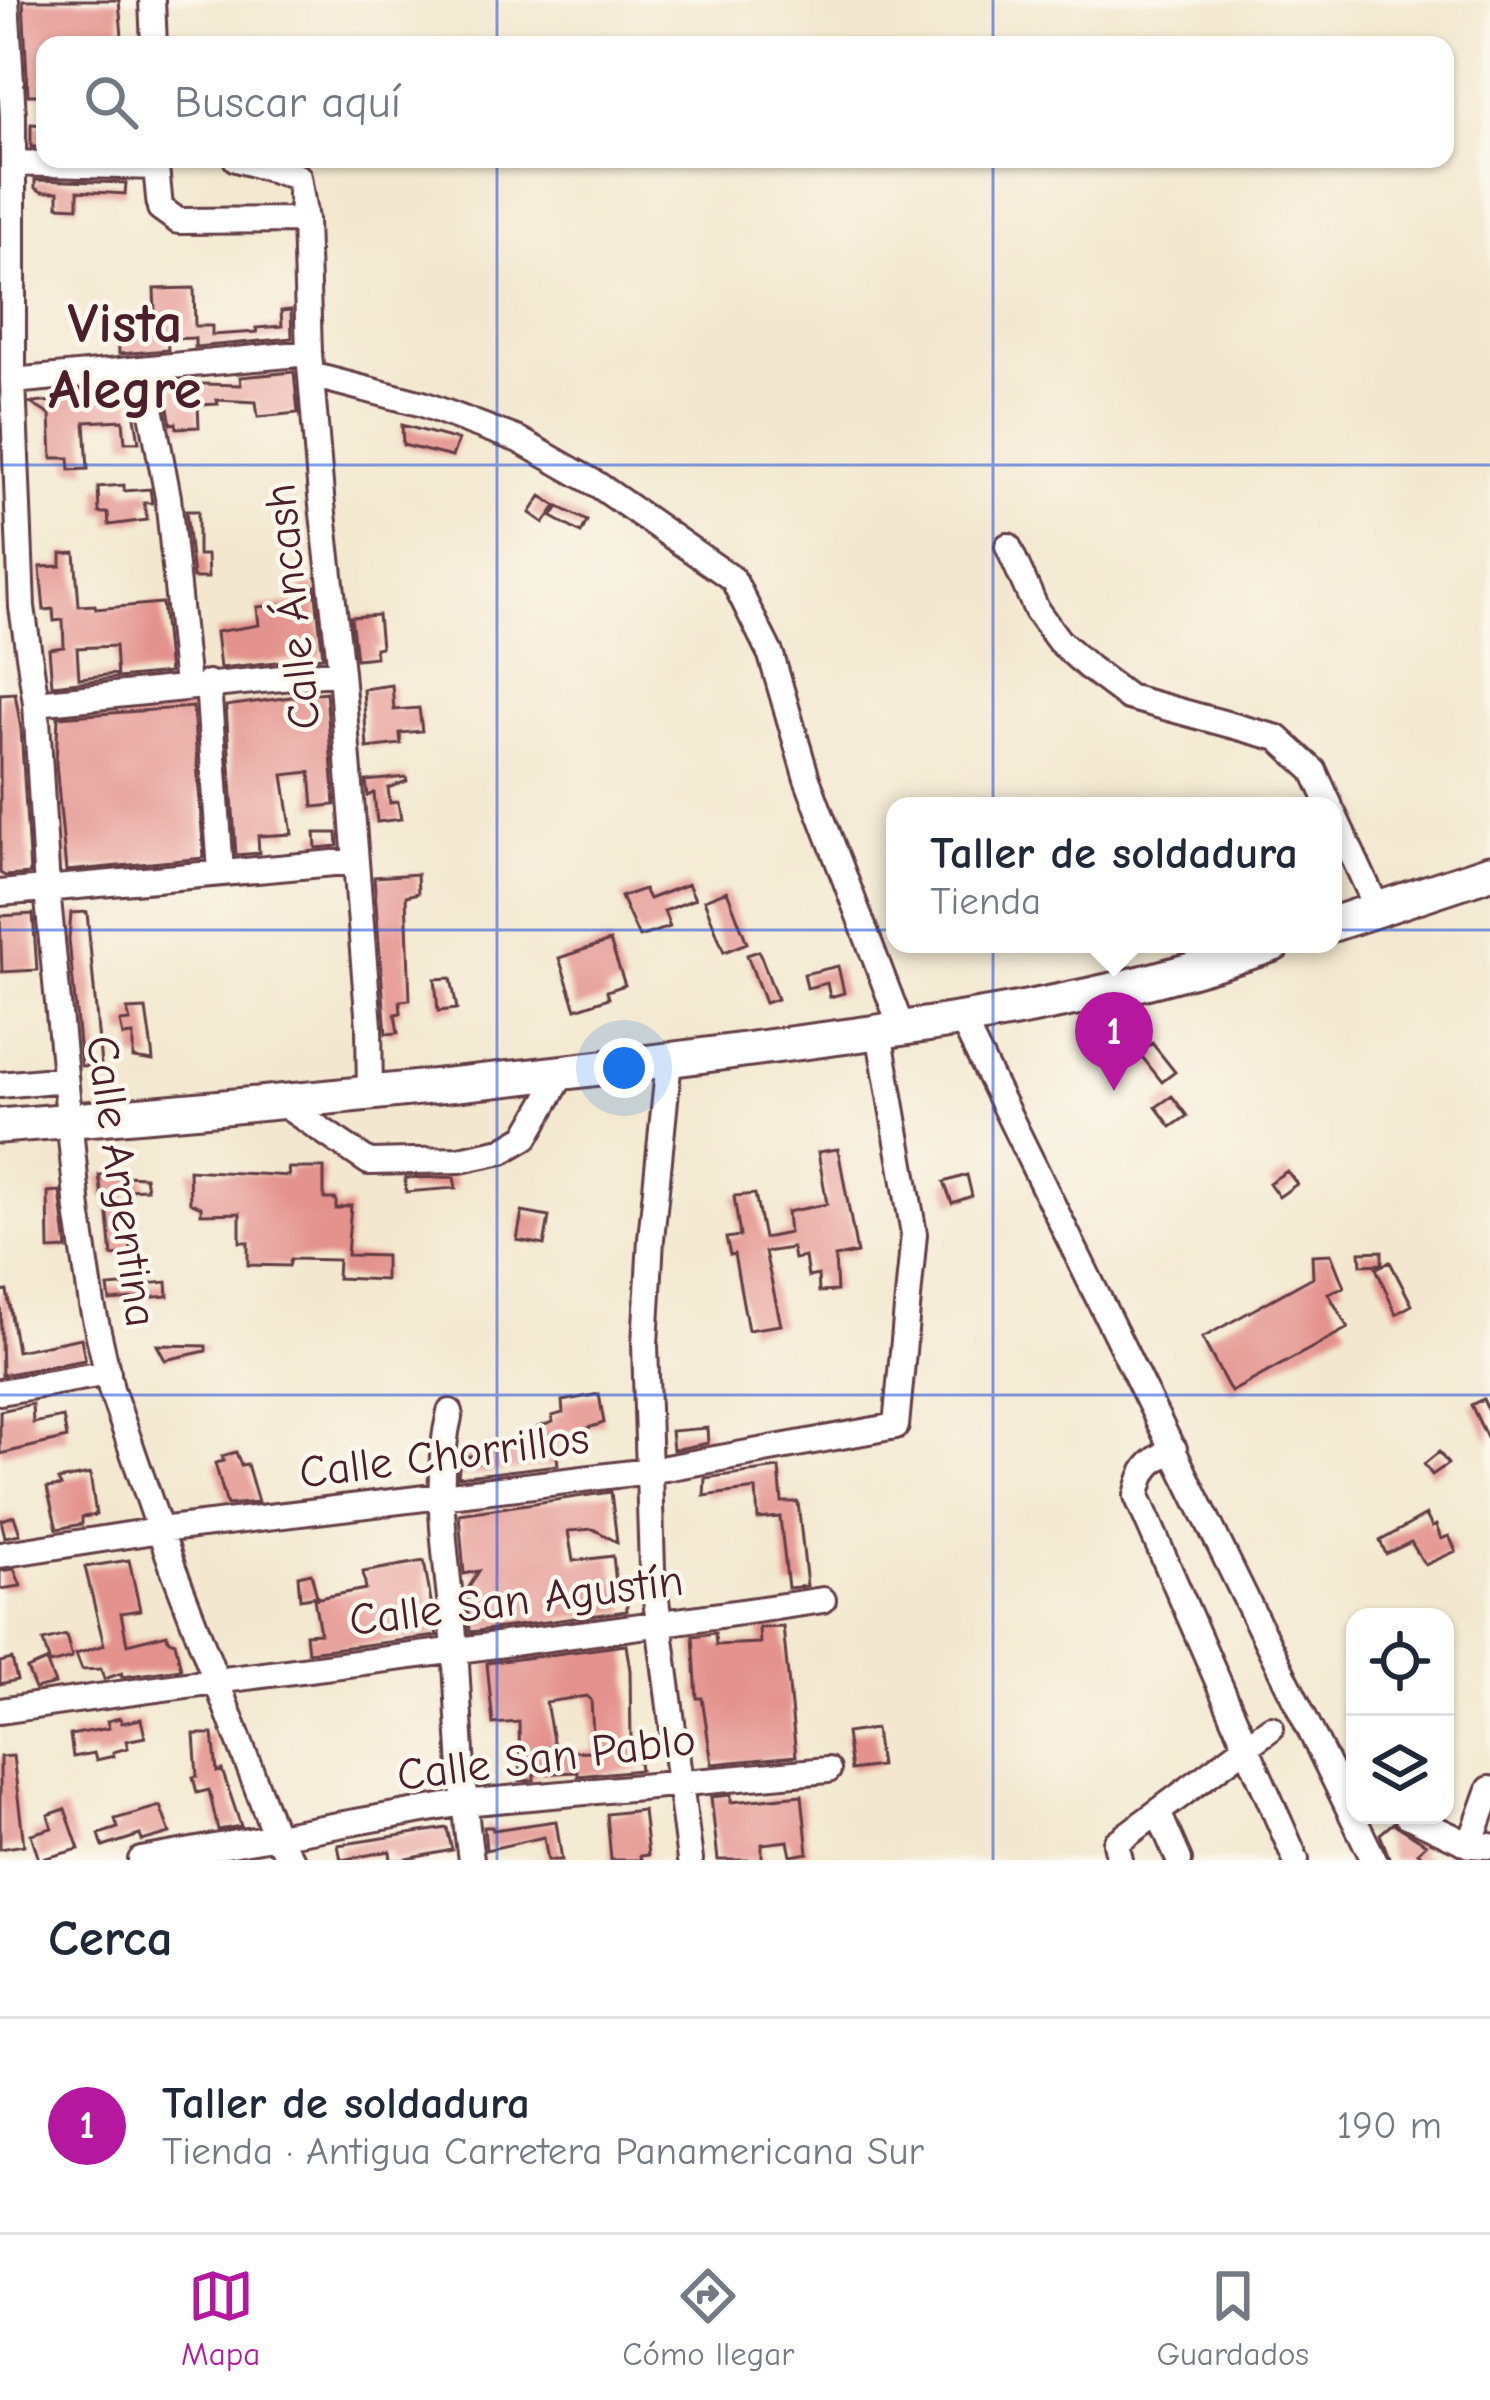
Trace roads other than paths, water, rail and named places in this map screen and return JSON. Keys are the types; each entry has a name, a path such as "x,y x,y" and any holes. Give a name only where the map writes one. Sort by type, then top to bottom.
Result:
{"highway":[{"path":"1342,921 1490,872"},
{"path":"0,1126 370,1093 891,1030 1186,975 1248,953"}],"street":[{"name":"Calle Argentina","path":"6,0 6,115 13,163 11,608 37,704 64,1079 92,1305 108,1373 160,1530 276,1837 292,1860"},
{"path":"152,0 154,36"},
{"path":"13,163 36,163"},
{"path":"156,168 160,208 178,221 305,220"},
{"name":"Calle Áncash","path":"297,168 305,220 310,364 356,861 370,1093"},
{"path":"13,381 310,364 519,440 614,496 733,579 771,655 891,1030"},
{"path":"144,371 198,685 221,872"},
{"path":"1009,546 1037,611 1088,667 1128,697 1278,738 1314,770 1326,797"},
{"path":"37,704 341,672"},
{"path":"1342,833 1377,908"},
{"path":"0,893 356,861"},
{"path":"962,1020 1174,1449 1346,1782"},
{"name":"Calle Chorrillos","path":"0,1555 160,1530 649,1471 896,1426 914,1246 891,1030"},
{"path":"669,1060 645,1344 652,1569 690,1860"},
{"path":"280,1102 369,1162 460,1160 502,1150 526,1137 564,1071"},
{"path":"0,1084 64,1079"},
{"path":"0,1392 108,1373"},
{"path":"450,1412 442,1443 439,1498 471,1860"},
{"path":"1174,1449 1153,1459 1141,1472 1137,1496 1296,1860"},
{"name":"Calle San Agustín","path":"0,1711 823,1600"},
{"path":"1120,1860 1116,1843 1271,1728"},
{"name":"Calle San Pablo","path":"141,1860 463,1803 828,1769"},
{"path":"1424,1824 1471,1850 1490,1789"},
{"path":"1158,1812 1179,1860"},
{"path":"1361,1824 1374,1860"}],"place":[{"name":"Taller de soldadura","path":"1114,1091"}],"district":[{"name":"Vista Alegre","path":"125,355"}]}
